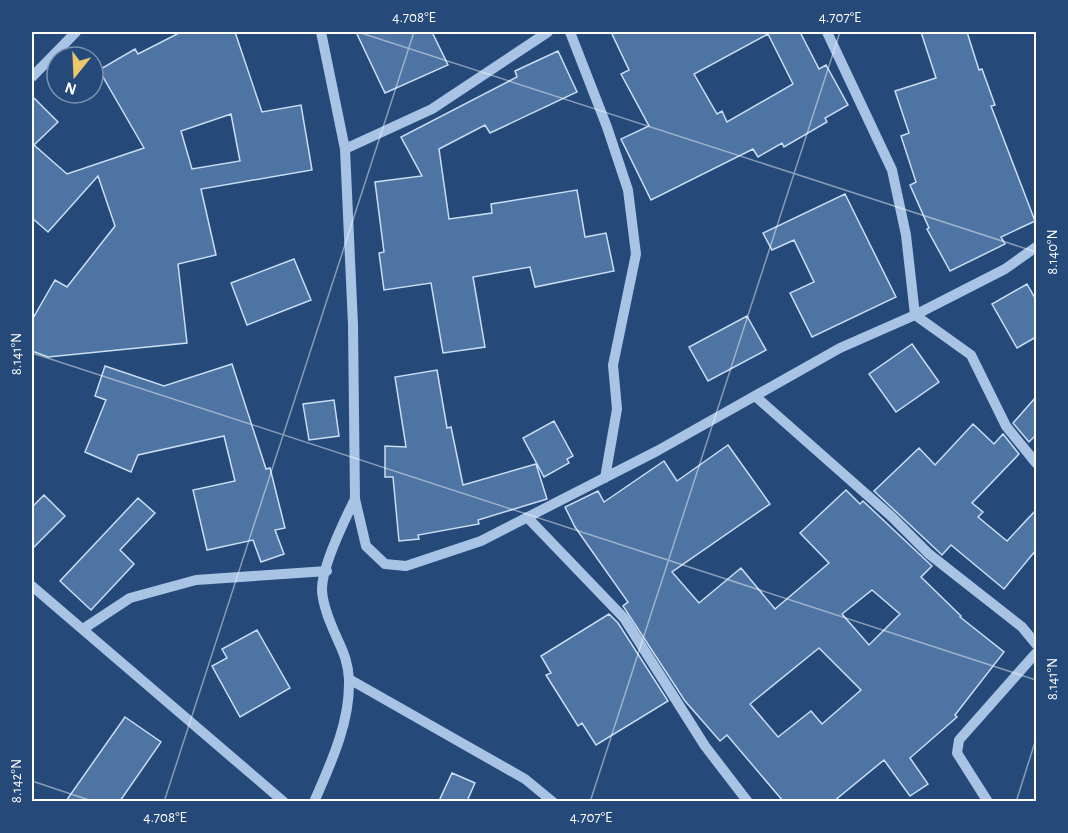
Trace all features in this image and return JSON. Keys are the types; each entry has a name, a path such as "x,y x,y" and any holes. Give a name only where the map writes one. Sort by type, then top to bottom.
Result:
{"street":[{"path":"32,77 76,32"},
{"path":"321,32 345,149 353,325 355,499 366,546 385,564 406,566 431,560 480,541 605,478 840,348 915,315 1005,269 1036,248"},
{"path":"345,149 432,109 548,32"},
{"path":"570,32 607,127 628,190 636,254 613,366 618,409 605,478"},
{"path":"828,32 892,170 906,235 915,315 971,355 1006,426 1036,463"},
{"path":"755,396 891,516 929,554 1022,627 1036,644"},
{"path":"314,801 348,712 349,679 344,649 330,624 322,588 337,535 355,499"},
{"path":"527,517 624,618 705,746 748,801"},
{"path":"83,629 130,598 195,580 327,572"},
{"path":"32,586 284,801"},
{"path":"988,801 957,753 959,740 1036,653"},
{"path":"349,679 525,779 553,801"}],"building":[{"path":"181,32 235,32 262,112 301,105 312,170 201,189 216,255 178,264 187,343 48,357 32,351 32,320 55,280 67,287 115,226 98,176 48,232 32,218 32,96 58,122 34,145 67,174 144,148 105,80 105,66 135,49 138,54","holes":["231,114 240,161 192,169 181,131"]},
{"path":"356,32 432,32 448,65 385,93"},
{"path":"611,32 800,32 819,69 826,65 848,105 825,118 827,122 784,147 782,143 758,157 753,149 651,200 621,139 649,126 621,74 629,70","holes":["768,34 793,84 727,122 722,111 717,114 694,74"]},
{"path":"921,32 967,32 979,70 982,69 995,105 991,106 1035,221 1001,237 1005,244 950,271 927,229 929,228 910,185 916,182 901,136 909,133 895,91 936,78"},
{"path":"558,51 577,92 490,133 485,125 439,149 449,219 492,213 491,204 577,190 585,237 606,233 614,271 535,287 530,267 473,277 485,347 443,353 431,283 384,290 379,253 384,252 375,182 422,176 401,137 517,77 515,71"},
{"path":"845,194 896,297 812,337 790,293 814,282 794,240 772,250 763,233"},
{"path":"294,259 311,300 247,325 231,283"},
{"path":"1027,284 1036,300 1036,337 1017,348 992,304"},
{"path":"747,316 766,350 708,381 689,347"},
{"path":"912,344 939,382 896,412 869,374"},
{"path":"232,364 266,469 270,468 285,528 275,530 284,554 261,562 253,540 207,550 193,490 235,481 224,436 138,455 131,472 85,452 106,400 95,396 105,366 164,386"},
{"path":"437,370 447,428 451,427 463,485 536,464 547,499 478,520 479,524 418,535 419,539 399,541 393,477 385,477 385,446 406,447 395,377"},
{"path":"1036,397 1036,435 1029,442 1013,423"},
{"path":"334,400 339,436 309,440 303,404"},
{"path":"554,421 573,456 567,459 569,463 544,477 523,438"},
{"path":"973,424 994,444 1003,434 1019,454 972,503 983,512 978,517 1007,541 1036,510 1036,550 1004,589 951,545 942,555 874,491 919,448 935,465"},
{"path":"728,445 770,504 672,572 699,603 741,568 775,609 829,563 800,533 846,490 860,504 863,501 932,566 921,577 960,617 1004,652 955,715 957,717 910,758 928,784 910,796 884,760 834,801 783,801 727,735 720,741 685,701 623,606 628,602 575,527 565,507 598,491 604,502 664,461 677,481","holes":["872,590 900,614 869,645 842,614","819,648 861,690 822,724 811,711 778,737 750,704"]},
{"path":"44,495 65,516 32,549 32,507"},
{"path":"138,498 155,513 120,550 134,564 91,610 60,581"},
{"path":"609,614 618,623 668,701 596,745 582,723 578,726 546,675 551,673 541,656"},
{"path":"257,630 290,688 240,717 212,666 227,658 222,649"},
{"path":"125,717 161,742 120,801 66,801"},
{"path":"452,773 475,783 467,801 439,801"}]}
